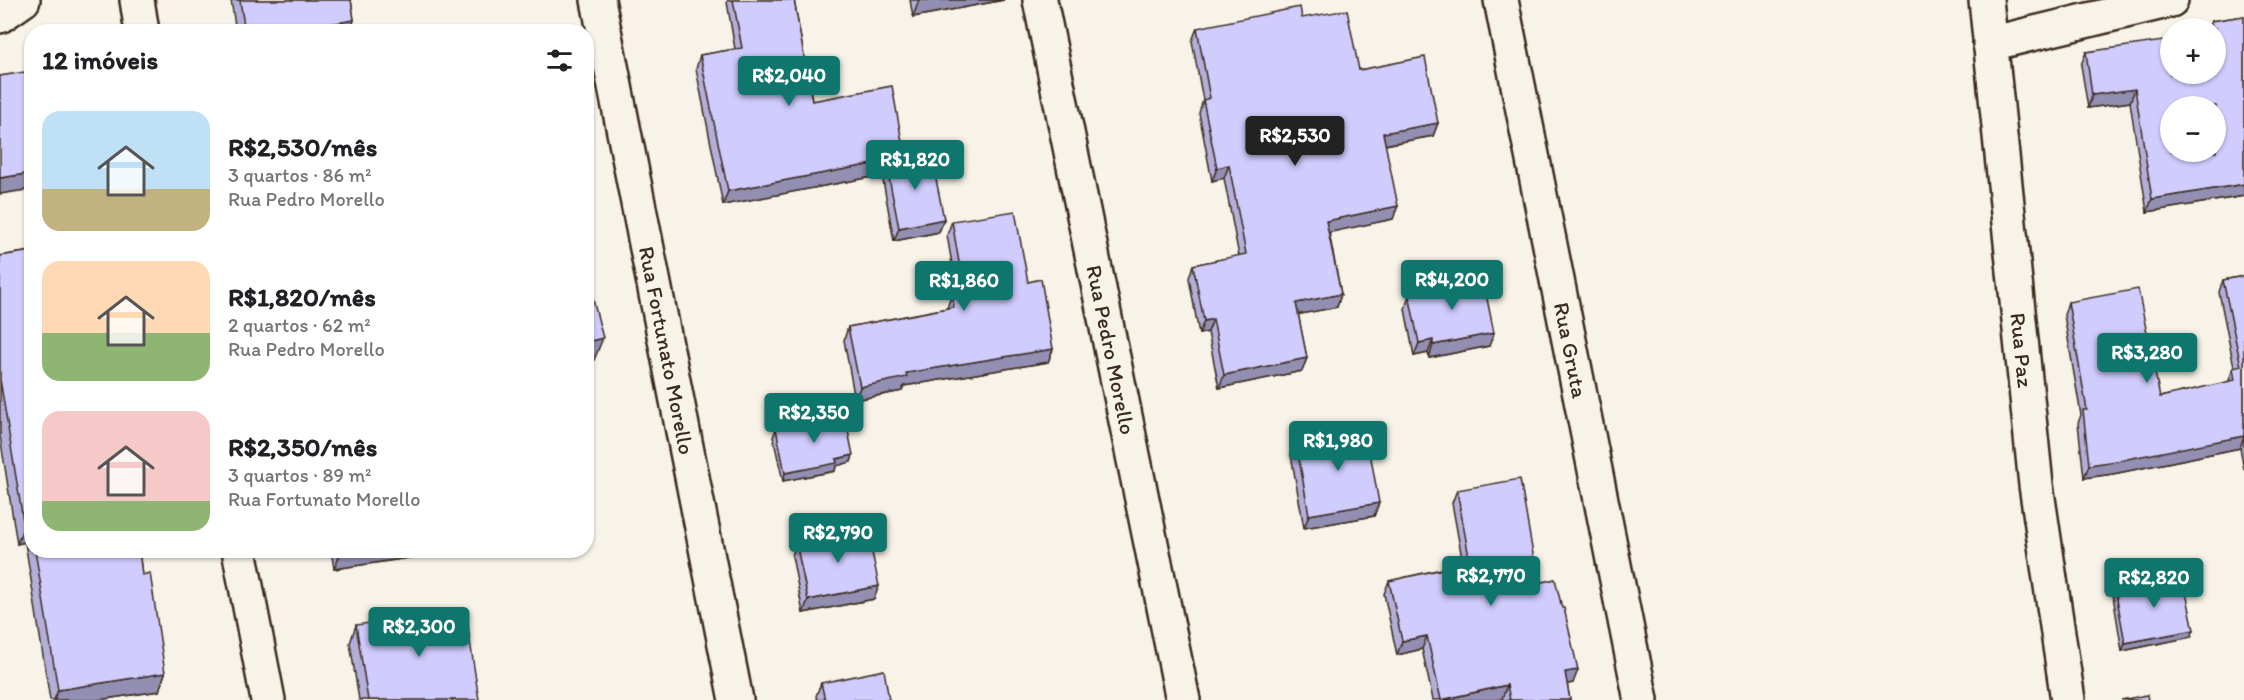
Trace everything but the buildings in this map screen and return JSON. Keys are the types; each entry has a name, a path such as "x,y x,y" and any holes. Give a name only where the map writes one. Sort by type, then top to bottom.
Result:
{"street":[{"path":"0,16 23,0"},
{"path":"137,0 141,24"},
{"name":"Rua Fortunato Morello","path":"598,0 736,700"},
{"name":"Rua Pedro Morello","path":"1040,0 1183,700"},
{"name":"Rua Gruta","path":"1501,0 1641,700"},
{"name":"Rua Paz","path":"1986,0 2036,485 2068,700"},
{"path":"1990,44 2171,0"},
{"path":"241,558 268,700"}]}
